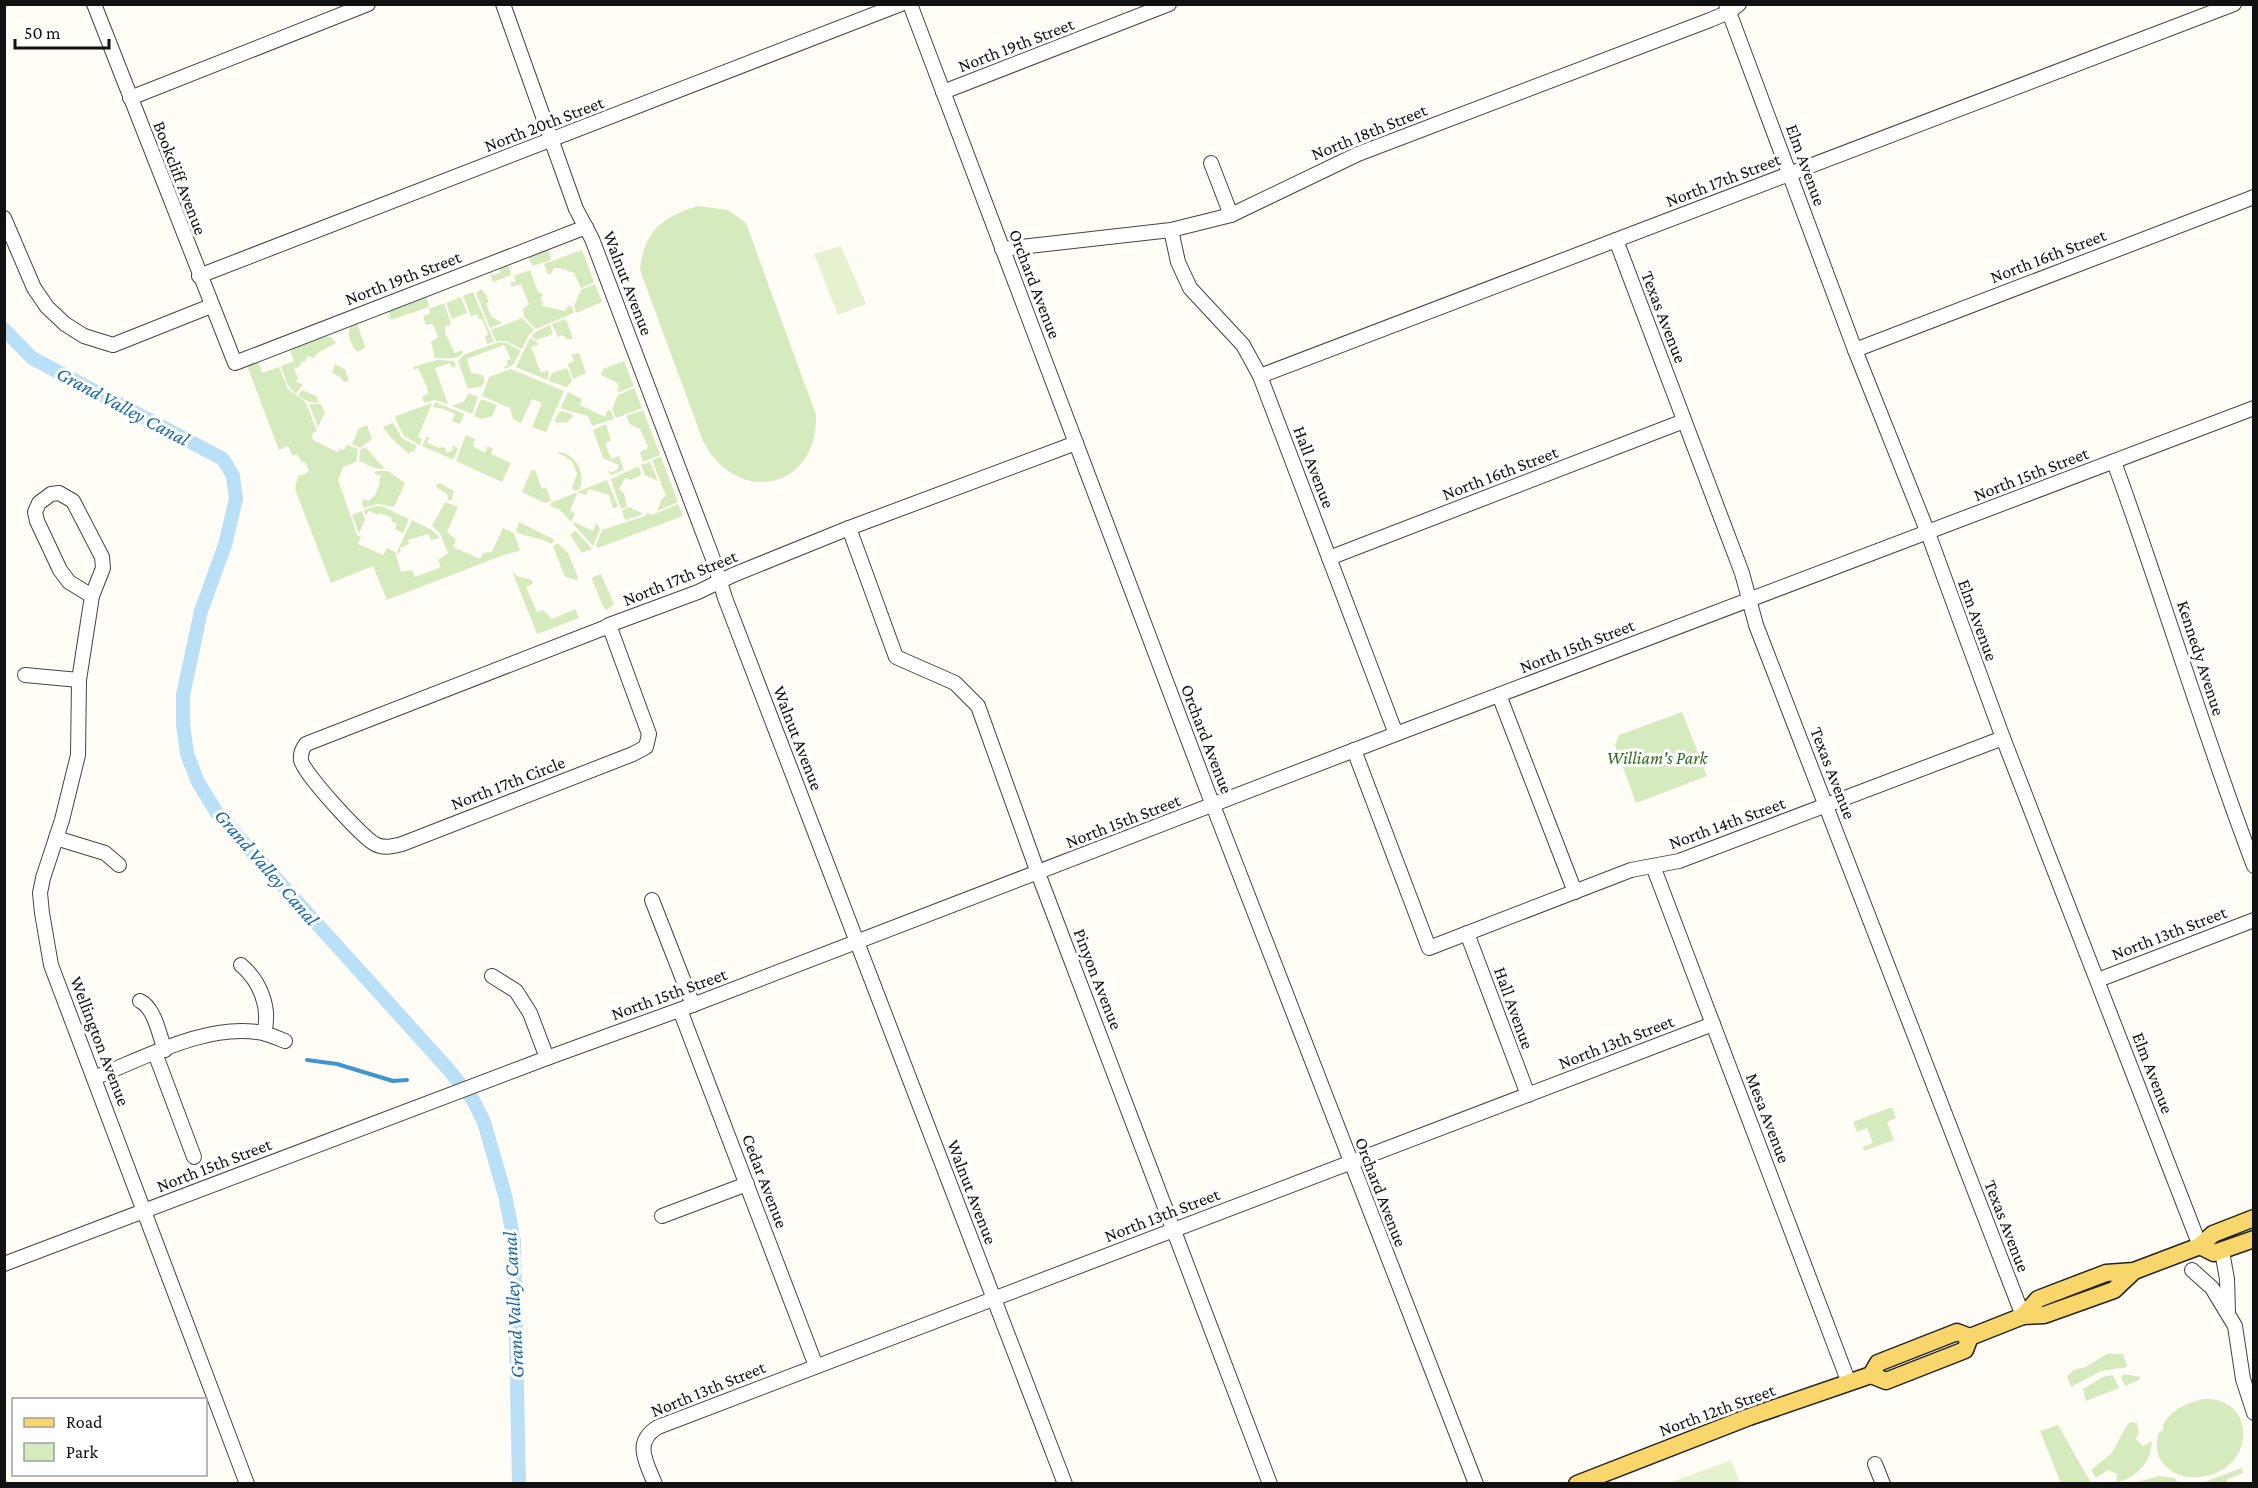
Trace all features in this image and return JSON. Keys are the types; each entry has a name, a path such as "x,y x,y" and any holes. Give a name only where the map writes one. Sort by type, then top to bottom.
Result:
{"main road":[{"name":"North 12th Street","path":"1577,1484 1749,1417 1871,1376 1878,1363 1957,1332 1970,1337 2023,1316 2044,1315 2114,1290 2134,1271 2200,1246 2213,1234 2253,1218"},
{"name":"North 12th Street","path":"2200,1246 2214,1253 2253,1239"}],"street":[{"name":"Bookcliff Avenue","path":"94,4 235,363"},
{"path":"130,98 368,4"},
{"name":"Walnut Avenue","path":"503,4 576,209 592,239 714,559 720,583 1065,1484"},
{"name":"North 20th Street","path":"199,276 901,4"},
{"name":"Orchard Avenue","path":"910,4 1213,806 1476,1484"},
{"name":"North 19th Street","path":"943,92 1169,4"},
{"name":"North 17th Street","path":"1260,376 2234,4"},
{"name":"Elm Avenue","path":"1731,7 1855,350 1928,533 2003,738 2200,1246"},
{"name":"North 18th Street","path":"1002,249 1171,230 1231,215 1358,154 1731,7"},
{"path":"1211,163 1231,215"},
{"name":"North 16th Street","path":"1855,350 2253,197"},
{"path":"4,218 34,288 47,307 65,324 84,336 113,345 211,306"},
{"name":"North 19th Street","path":"235,363 586,227"},
{"name":"Hall Avenue","path":"1171,230 1178,262 1185,279 1194,293 1222,320 1243,345 1260,376 1396,734"},
{"name":"Texas Avenue","path":"1616,240 1742,573 1756,625 2023,1316"},
{"name":"North 15th Street","path":"4,1264 857,942 2253,408"},
{"name":"North 16th Street","path":"1329,558 1684,421"},
{"name":"North 17th Street","path":"301,750 306,744 720,583 733,575 849,528 1076,443"},
{"name":"Kennedy Avenue","path":"2114,462 2157,581 2215,761 2253,866"},
{"name":"Wellington Avenue","path":"92,596 69,582 60,570 37,521 35,512 39,503 51,494 59,493 73,501 102,557 103,567 92,596 79,680 78,755 40,893 51,965 247,1484"},
{"name":"Pinyon Avenue","path":"849,528 896,657 955,683 978,706 1038,873 1270,1484"},
{"name":"North 17th Circle","path":"301,750 301,762 309,776 361,832 374,844 385,847 402,843 633,754 646,747 649,734 609,626"},
{"path":"25,675 79,680"},
{"path":"1499,695 1575,892"},
{"name":"North 14th Street","path":"1354,750 1429,948 1631,870 1679,861 2003,738"},
{"path":"56,838 105,853 119,865"},
{"name":"Mesa Avenue","path":"1653,866 1849,1383"},
{"name":"Cedar Avenue","path":"652,900 747,1184 816,1366"},
{"name":"North 13th Street","path":"2098,980 2253,920"},
{"name":"Hall Avenue","path":"1467,933 1528,1095"},
{"path":"242,965 257,981 261,992 267,1024 264,1033"},
{"path":"492,976 516,990 530,1013 547,1058"},
{"path":"140,1001 146,1004 150,1011 160,1052 194,1157"},
{"name":"North 13th Street","path":"655,1484 644,1457 643,1444 647,1435 658,1427 1713,1024"},
{"path":"94,1078 217,1033 240,1031 264,1033 285,1041"},
{"path":"662,1216 747,1184"},
{"path":"2223,1257 2227,1278 2228,1312"},
{"path":"2192,1270 2212,1288 2228,1312 2237,1337 2243,1379 2253,1413"},
{"path":"1875,1464 1883,1484"}],"green space":[{"path":"697,206 728,210 746,223 816,415 813,440 804,460 790,474 773,481 754,482 735,475 718,462 703,441 640,270 646,245 656,228 673,216"},
{"path":"841,246 866,304 838,315 814,254"},
{"path":"548,248 551,260 532,266 528,256"},
{"path":"582,250 594,282 581,288 574,273 554,268 551,274 548,274 544,264"},
{"path":"508,263 511,275 493,282 490,272 494,275 500,273 500,265"},
{"path":"530,270 538,292 543,294 540,300 543,302 542,306 565,311 569,305 574,313 536,329 524,317 523,309 529,304 521,284 512,287 510,283 516,281 514,276"},
{"path":"595,284 602,302 576,313 574,306 581,290"},
{"path":"481,289 489,302 486,304 491,316 502,323 490,328 476,293"},
{"path":"473,292 494,342 487,344 485,337 488,334 482,319 479,319 477,314 471,316 463,296"},
{"path":"426,295 429,307 391,320 388,311"},
{"path":"461,297 467,313 452,319 446,303"},
{"path":"444,303 451,324 445,327 445,333 455,353 462,350 463,353 456,358 435,358 431,342 438,337 433,324 426,325 423,316 430,314 429,309"},
{"path":"522,318 534,330 528,336 522,349 506,341 496,341 491,330"},
{"path":"566,319 573,339 566,339 564,335 558,337 552,324"},
{"path":"356,321 365,346 357,352 349,336 350,328"},
{"path":"550,325 553,334 537,340 531,336 537,331"},
{"path":"324,336 331,337 336,343 316,354 314,358 307,356 305,362 302,361 299,367 294,369 298,378 296,382 303,384 296,394 288,385 281,366 294,361 290,351 292,348"},
{"path":"530,338 537,342 538,345 531,347 541,373 548,370 547,380 516,367"},
{"path":"499,342 507,343 521,351 513,365 504,369 508,365 506,361 511,359 504,345 467,359 471,373 483,375 485,381 482,386 468,389 458,361 465,354"},
{"path":"579,353 586,373 573,379 568,364 574,361 571,355"},
{"path":"257,359 262,373 279,367 288,389 306,403 317,431 312,434 313,440 337,452 344,450 347,445 358,449 356,462 343,467 338,480 357,535 361,537 358,544 383,555 387,548 395,552 401,572 412,570 415,577 441,567 438,560 448,553 440,533 432,526 445,502 458,507 447,532 456,540 453,547 480,559 483,553 492,552 503,528 514,533 520,551 506,554 387,600 373,566 331,583 295,489 298,476 309,470 297,454 293,456 288,446 279,450 246,363"},
{"path":"437,360 454,361 456,366 452,368 450,363 435,368 448,404 435,400 424,403 422,397 428,394 427,387 418,368 414,370 413,367"},
{"path":"624,361 634,386 620,392 617,391 619,384 601,375 603,369"},
{"path":"335,364 345,369 349,381 344,382 332,373"},
{"path":"567,368 572,381 567,387 548,381 552,373"},
{"path":"511,369 564,391 546,432 532,427 542,403 532,399 521,423 513,419 510,408 482,396 489,377"},
{"path":"634,388 642,408 616,418 612,409 618,395"},
{"path":"302,390 316,396 319,403 309,402 298,396"},
{"path":"568,392 582,399 580,405 605,417 608,410 611,411 614,419 592,426 588,416 562,409"},
{"path":"468,393 478,397 472,414 452,406 465,401"},
{"path":"481,399 497,405 492,416 482,419 474,416"},
{"path":"435,402 464,414 460,424 452,421 455,414 433,407"},
{"path":"432,403 418,437 422,439 420,445 404,436 395,418"},
{"path":"309,404 321,404 325,413 318,427"},
{"path":"643,410 660,455 643,462 640,452 648,446 640,429 630,424 626,416"},
{"path":"561,411 572,414 573,417 567,422 556,423 555,420"},
{"path":"393,423 402,438 417,446 413,452 409,454 392,439 383,427"},
{"path":"606,424 611,441 605,443 611,459 619,456 624,470 611,475 608,471 613,472 618,469 619,465 603,458 593,430"},
{"path":"367,425 372,439 360,448 352,444 359,428"},
{"path":"466,435 475,439 473,446 485,453 488,446 493,449 491,454 511,463 502,482 456,461"},
{"path":"427,436 429,438 427,443 440,448 444,447 447,453 453,450 452,445 458,448 454,458 422,446"},
{"path":"365,447 385,469 375,468 359,461 360,450"},
{"path":"557,452 574,459 580,470 580,489 574,491 572,487 577,474 572,461"},
{"path":"661,457 678,502 657,511 662,499 666,496 652,460"},
{"path":"650,462 658,481 645,475 641,465"},
{"path":"639,466 641,475 631,480 625,478 619,489 624,493 627,507 621,509 611,479"},
{"path":"535,470 542,489 546,487 551,501 545,503 522,492 531,471"},
{"path":"388,471 405,483 394,507 378,504 364,508 362,503 364,499 369,501 374,497 380,483 381,476 374,473"},
{"path":"607,480 618,507 613,508 609,495 589,489 586,495 577,492"},
{"path":"440,483 454,491 451,501 447,494 437,488 436,485"},
{"path":"577,494 570,510 575,514 571,522 560,510 550,506 551,503"},
{"path":"678,504 683,516 598,548 596,545 602,530 645,516 647,513 652,515"},
{"path":"377,506 409,519 403,533 395,529 397,524 391,521 392,518 369,511 366,516 364,510"},
{"path":"629,507 644,514 625,520 622,511"},
{"path":"362,511 365,520 359,533 352,515"},
{"path":"412,520 432,530 440,538 431,540 428,534 408,540 409,544 400,548 401,552 396,554"},
{"path":"519,522 555,540 551,544 516,532"},
{"path":"574,522 593,531 596,523 600,529 593,546 573,524"},
{"path":"575,530 592,549 582,553 570,535"},
{"path":"558,543 568,553 578,577 577,580 565,577 553,546"},
{"path":"512,571 517,576 532,580 532,584 526,587 537,612 543,610 552,619 575,609 579,618 537,634"},
{"path":"601,574 614,604 607,610 592,580 593,577"},
{"name":"William's Park","path":"1682,712 1707,776 1636,803 1615,745 1619,735"},
{"path":"1892,1107 1896,1118 1887,1122 1894,1140 1864,1151 1863,1147 1873,1143 1867,1128 1857,1132 1853,1122"},
{"path":"2107,1354 2123,1354 2127,1367 2101,1371 2071,1387 2067,1376 2074,1370 2086,1367"},
{"path":"2124,1374 2141,1377 2125,1386 2121,1377"},
{"path":"2113,1375 2119,1388 2086,1401 2083,1389 2103,1377"},
{"path":"2203,1399 2221,1401 2234,1409 2241,1421 2243,1435 2240,1449 2232,1462 2218,1472 2199,1477 2183,1476 2172,1471 2161,1461 2157,1447 2159,1432 2162,1431 2164,1427 2162,1426 2174,1411"},
{"path":"2131,1422 2137,1423 2139,1433 2136,1439 2143,1446 2152,1441 2146,1462 2136,1473 2116,1483 2117,1474 2108,1470 2096,1478 2091,1470 2112,1453 2127,1425"},
{"path":"2058,1425 2091,1483 2061,1483 2040,1431"},
{"path":"1731,1460 1740,1483 1669,1483"},
{"path":"2242,1468 2243,1473 2228,1479 2226,1483 2207,1483 2207,1481"},
{"path":"2159,1476 2175,1478 2178,1483 2134,1483"}],"waterway":[{"name":"Grand Valley Canal","path":"4,329 32,358 223,459 233,476 236,499 225,545 201,611 183,695 183,724 187,754 198,782 217,813 449,1070 473,1100 484,1122 505,1195 514,1241 519,1484"},
{"path":"307,1060 337,1064 393,1081 407,1080"}]}
